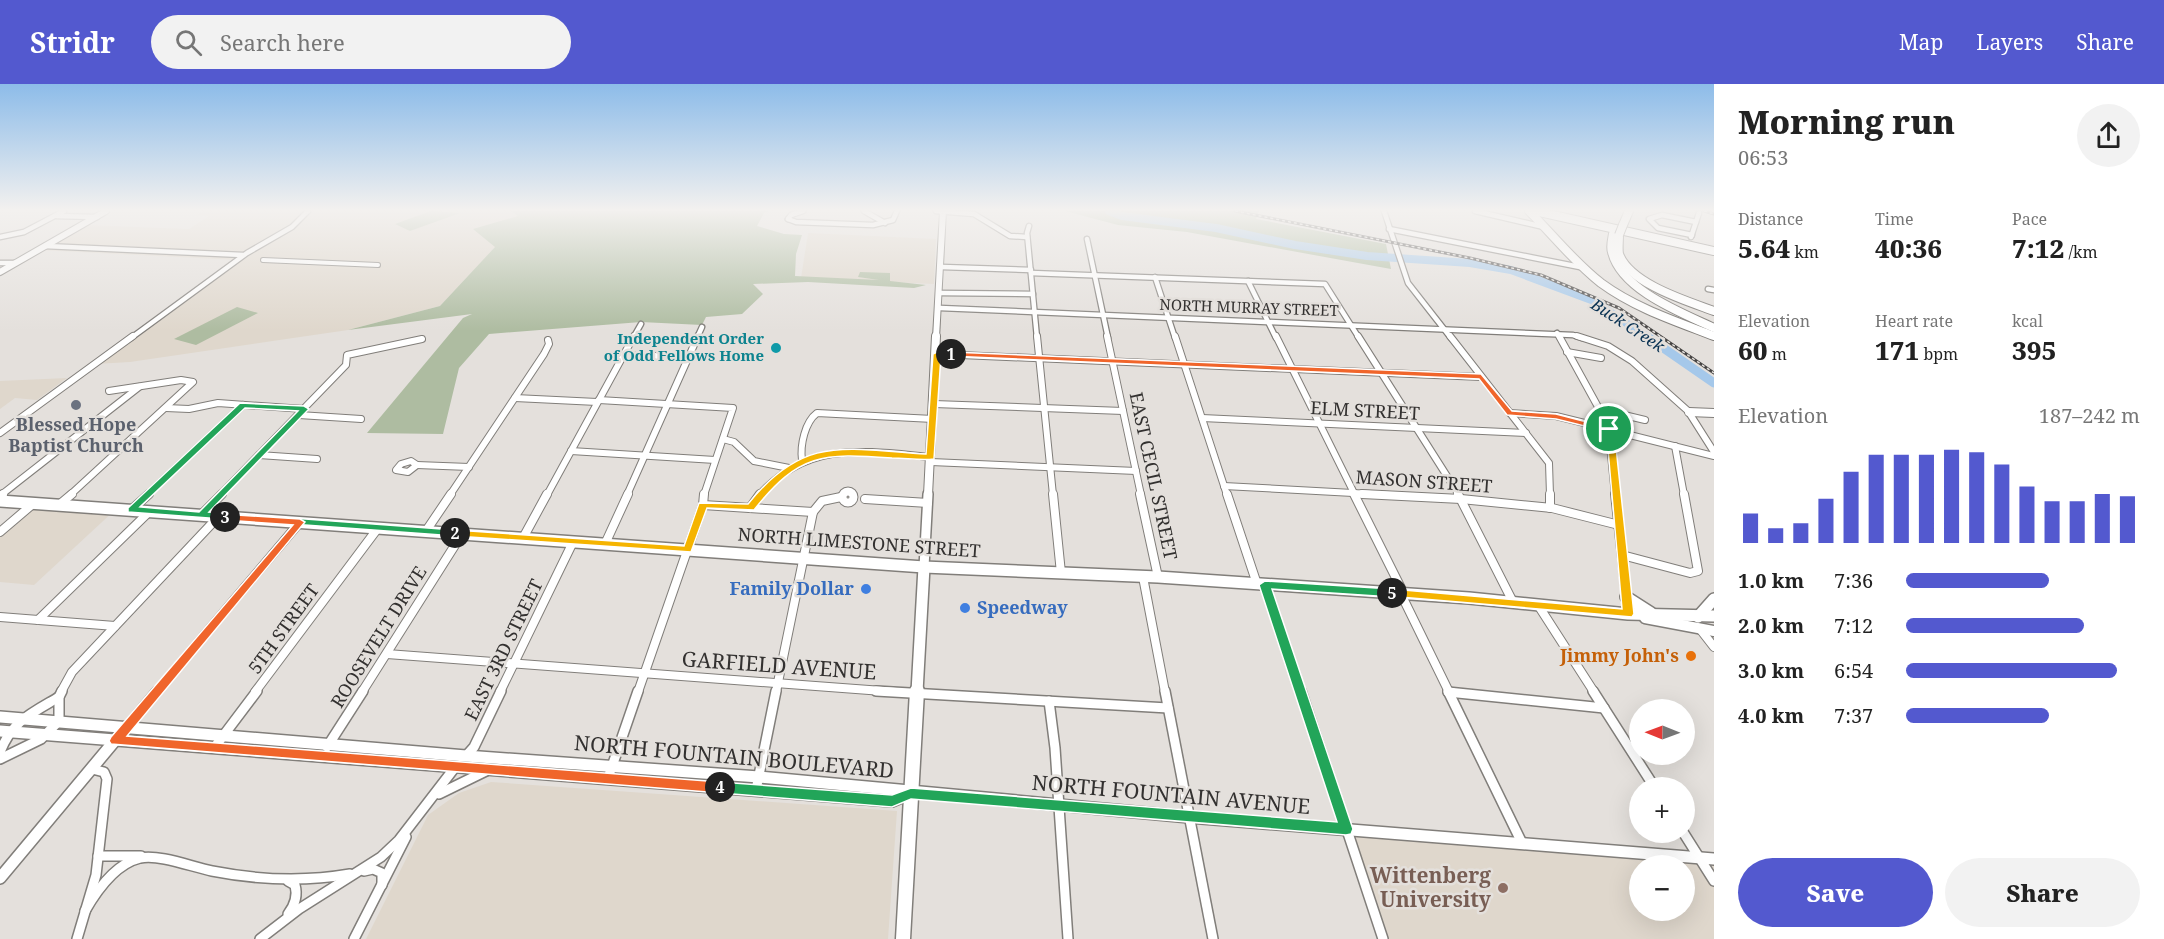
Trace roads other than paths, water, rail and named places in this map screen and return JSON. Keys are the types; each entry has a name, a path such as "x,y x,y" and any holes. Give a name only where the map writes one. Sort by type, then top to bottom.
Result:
{"main road":[{"path":"1568,251 1605,286 1628,301 1714,336"},
{"path":"1611,251 1613,258 1627,278 1656,299 1714,328"},
{"path":"1619,251 1634,272 1668,292 1714,311"},
{"name":"NORTH LIMESTONE STREET","path":"0,501 924,567 1261,584 1513,602 1699,623 1714,631"},
{"path":"903,939 924,567"},
{"path":"1626,597 1642,609 1663,616 1699,623 1714,616"},
{"path":"1699,623 1714,599"},
{"path":"1628,614 1663,616"}],"street":[{"path":"0,272 37,251"},
{"path":"177,251 246,254"},
{"path":"0,433 251,251"},
{"path":"924,567 942,251"},
{"path":"1029,251 1061,573"},
{"name":"EAST CECIL STREET","path":"1089,251 1158,578"},
{"path":"1396,251 1408,283 1549,463 1550,508"},
{"path":"1499,251 1585,268"},
{"path":"263,260 378,265"},
{"path":"0,263 15,263"},
{"path":"942,267 1325,284 1461,499 1513,602"},
{"path":"1155,277 1224,486 1261,584 1383,939"},
{"path":"1248,281 1403,594 1522,843"},
{"path":"940,293 1033,294"},
{"name":"NORTH MURRAY STREET","path":"940,308 1557,333 1600,342 1622,353 1689,412 1714,454"},
{"path":"523,538 641,324"},
{"path":"604,544 702,327"},
{"path":"1557,333 1610,430 1628,614"},
{"path":"201,515 346,365 347,355 422,339"},
{"path":"426,531 544,354 549,344 548,340"},
{"path":"1567,352 1601,358"},
{"path":"937,354 1481,376"},
{"path":"624,355 688,357"},
{"path":"59,505 193,382 181,380 109,391"},
{"path":"0,496 140,386"},
{"path":"514,398 668,402 734,408 609,778"},
{"path":"166,408 189,409 218,403 304,409"},
{"path":"934,404 1123,411"},
{"path":"131,510 243,405"},
{"path":"1599,409 1645,420"},
{"path":"802,460 801,452 809,419 817,412 933,419"},
{"path":"1689,412 1714,413"},
{"path":"1510,413 1556,416 1676,447 1714,454"},
{"path":"299,415 361,419"},
{"name":"ELM STREET","path":"1202,418 1526,434"},
{"path":"723,439 737,443 747,457 756,462 789,468"},
{"path":"1622,555 1690,573 1698,571 1676,447"},
{"path":"571,451 715,460"},
{"path":"750,508 767,486 789,468 802,460 835,451 931,460 1136,471"},
{"path":"259,455 317,459"},
{"path":"417,465 470,467"},
{"name":"MASON STREET","path":"1224,486 1461,499 1550,508 1619,525"},
{"path":"756,790 813,512 822,501 841,497"},
{"path":"865,499 928,502"},
{"path":"0,532 34,503"},
{"path":"703,505 813,512"},
{"path":"38,620 150,511"},
{"path":"0,759 45,735 59,721 59,697 72,672 219,516"},
{"path":"0,878 300,522"},
{"name":"5TH STREET","path":"214,748 378,528"},
{"name":"ROOSEVELT DRIVE","path":"321,757 462,534"},
{"name":"EAST 3RD STREET","path":"433,799 466,756 515,663 573,542"},
{"path":"1143,577 1213,939"},
{"path":"1538,605 1648,777"},
{"path":"0,617 115,626"},
{"path":"1699,623 1714,646"},
{"name":"GARFIELD AVENUE","path":"387,654 917,694 1168,708"},
{"path":"1448,692 1604,708"},
{"path":"0,752 4,732 21,718 59,697"},
{"path":"1049,701 1068,939"},
{"name":"NORTH FOUNTAIN BOULEVARD","path":"0,717 466,756 759,777 895,789 911,793"},
{"name":"NORTH FOUNTAIN BOULEVARD","path":"4,732 892,801 911,793"},
{"path":"77,939 96,875 107,779 104,772 92,769"},
{"path":"260,939 281,922 358,873 392,848 433,799 462,781 493,770"},
{"name":"NORTH FOUNTAIN AVENUE","path":"911,793 1189,818 1714,859"},
{"path":"354,939 414,821"},
{"path":"1690,843 1714,881"},
{"path":"98,856 146,857 229,874 283,879 318,879 368,870 378,871 383,877 382,885"},
{"path":"85,911 97,891 111,876 133,861 146,857"},
{"path":"281,922 292,909 297,897 295,885 283,879"}],"waterway":[{"name":"Buck Creek","path":"1334,251 1367,256 1470,263 1511,270 1594,301 1648,338"},
{"name":"Buck Creek","path":"1646,336 1714,383"}],"railway":[{"path":"1434,251 1541,275 1619,308 1714,373"}],"place":[{"name":"Independent Order of Odd Fellows Home","path":"776,348"},
{"name":"Blessed Hope Baptist Church","path":"76,405"},
{"name":"Family Dollar","path":"866,589"},
{"name":"Speedway","path":"965,608"},
{"name":"Jimmy John's","path":"1691,656"},
{"name":"Wittenberg University","path":"1503,888"}]}
